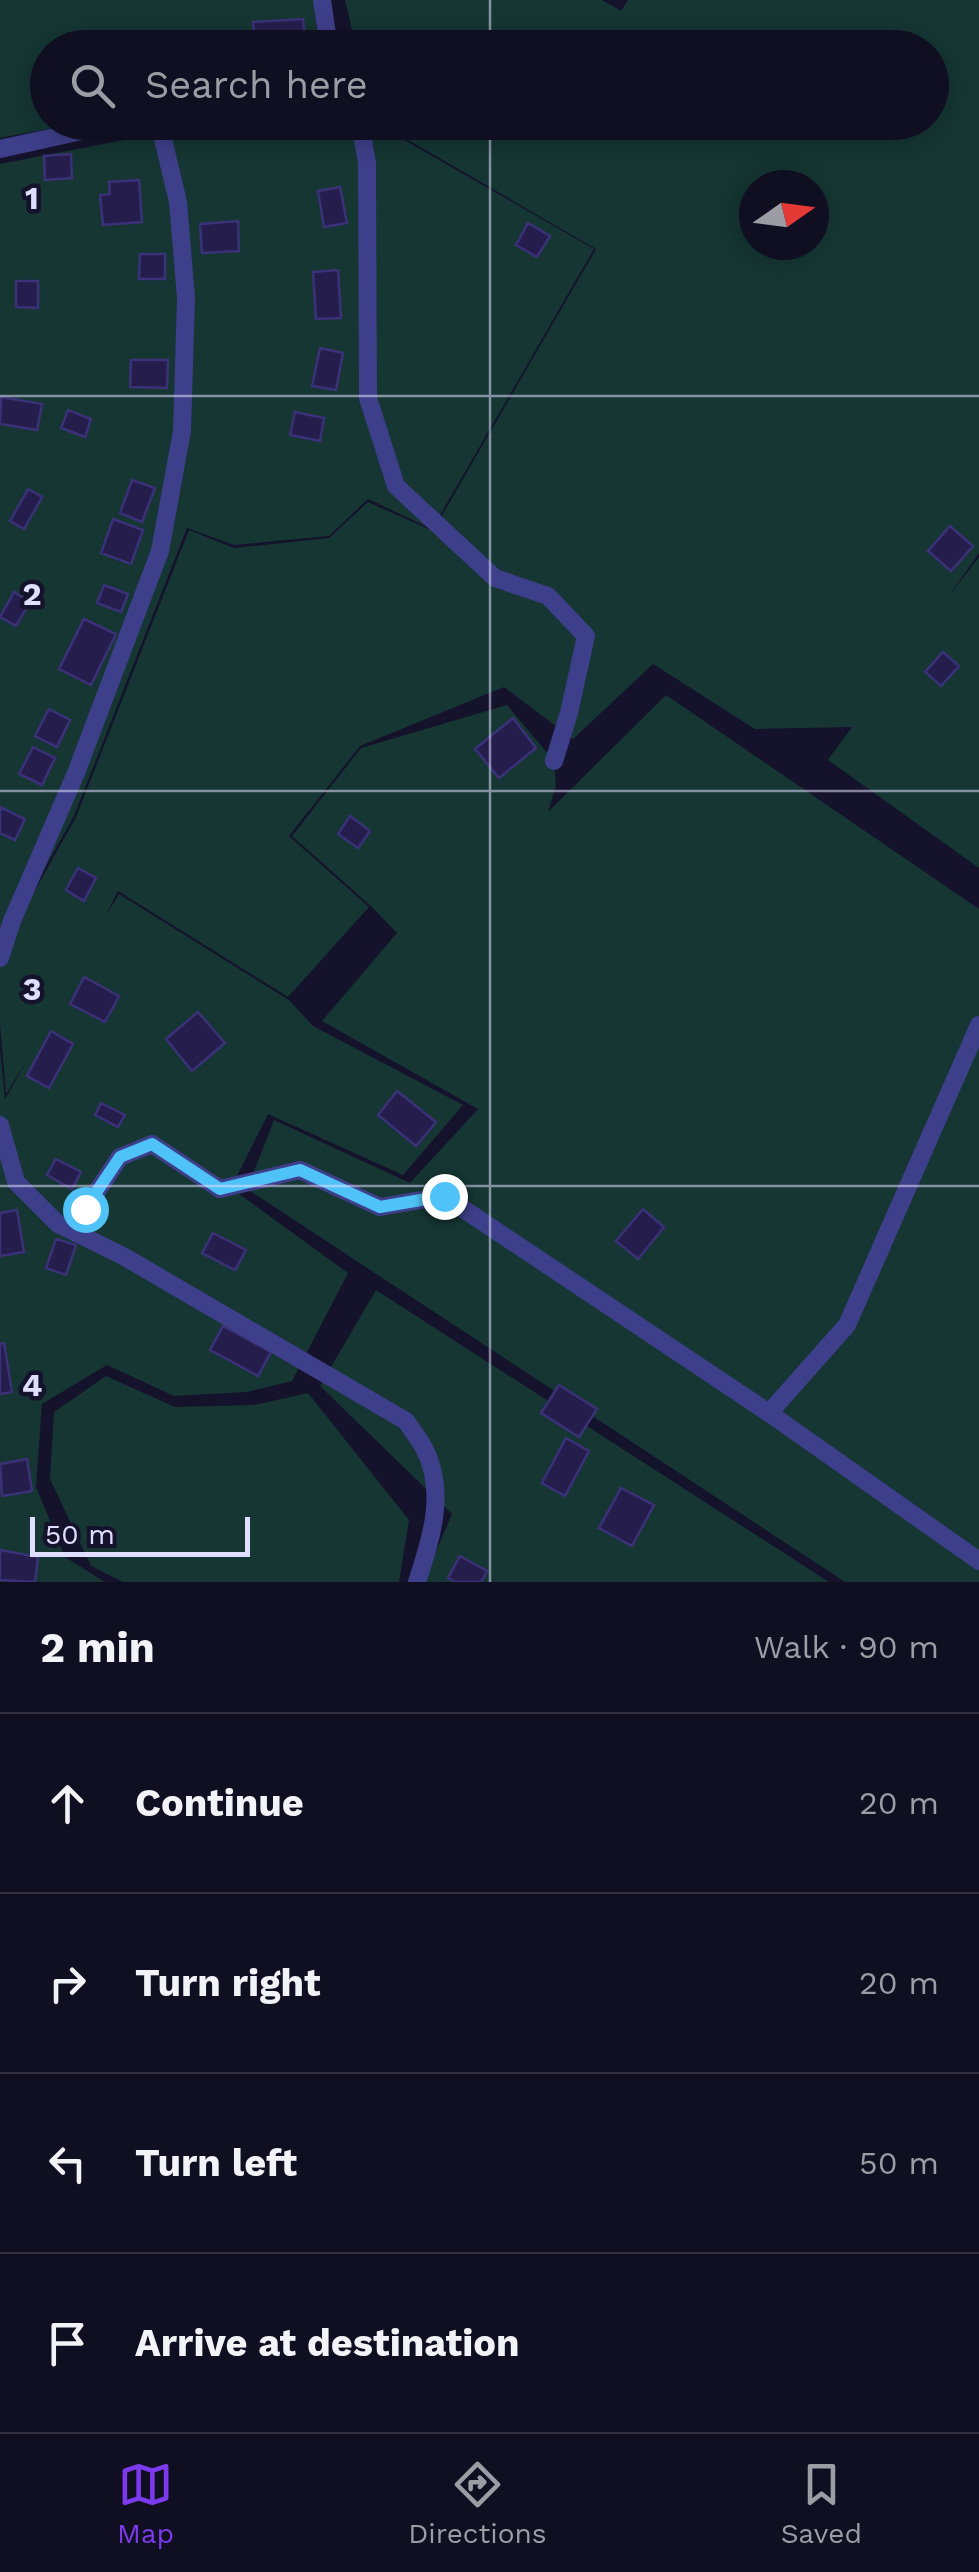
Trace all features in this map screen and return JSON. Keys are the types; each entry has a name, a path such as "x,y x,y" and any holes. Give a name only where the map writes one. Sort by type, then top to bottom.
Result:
{"lane":[{"path":"322,0 326,30"},
{"path":"0,149 41,140"},
{"path":"0,958 160,550 182,431 186,298 178,202 164,140"},
{"path":"363,140 367,163 368,398 396,486 495,578 548,596 586,636 554,761"},
{"path":"769,1414 847,1325 979,1025"},
{"path":"0,1126 16,1182 58,1224 140,1265 406,1421 426,1451 436,1490 434,1532 417,1582"},
{"path":"76,1233 85,1209 120,1157 152,1144 220,1189 300,1170 380,1207 444,1196 979,1560"}],"green space":[{"path":"0,0 314,0 317,30 30,30 30,132 0,138"},
{"path":"345,0 602,0 621,11 628,0 979,0 979,553 948,597 979,557 979,868 828,760 852,727 755,729 653,664 573,739 504,687 360,746 289,836 369,907 288,997 118,891 105,917 119,894 289,1000 313,1026 463,1105 403,1175 268,1114 231,1188 348,1273 292,1381 247,1392 174,1396 107,1365 42,1404 36,1487 65,1557 105,1582 0,1582 0,1049 5,1099 28,1059 6,1094 0,1024 0,953 76,817 189,530 234,548 329,538 368,502 433,531 596,249 408,140 949,140 949,30 352,30"},
{"path":"124,140 405,140 594,249 432,529 368,499 329,536 234,545 187,528 74,816 0,948 0,164"},
{"path":"666,695 979,909 979,1582 845,1582 247,1189 274,1120 410,1183 478,1109 322,1021 397,933 292,836 361,748 507,705 554,761 556,786 548,812"},
{"path":"376,1290 829,1582 423,1582 452,1514 320,1386"},
{"path":"106,1376 175,1407 254,1405 308,1393 409,1520 399,1582 123,1582 91,1566 50,1479 54,1412"}],"building":[{"path":"303,19 304,30 254,30 253,22"},
{"path":"71,154 72,178 45,180 44,156"},
{"path":"139,180 142,222 103,225 100,195 110,194 109,182"},
{"path":"340,187 347,223 324,227 318,191"},
{"path":"238,221 239,251 202,253 200,224"},
{"path":"528,223 550,236 537,257 516,245"},
{"path":"140,254 165,254 165,279 139,279"},
{"path":"338,270 341,318 316,319 313,272"},
{"path":"16,281 38,281 38,308 16,307"},
{"path":"320,348 343,353 336,390 312,386"},
{"path":"131,360 168,360 167,388 130,387"},
{"path":"1,397 42,404 37,430 0,424"},
{"path":"68,410 91,419 85,437 61,428"},
{"path":"295,412 324,418 320,441 290,435"},
{"path":"132,480 155,488 142,522 120,513"},
{"path":"28,489 42,497 24,529 10,521"},
{"path":"113,519 143,530 131,564 101,553"},
{"path":"950,526 973,546 951,571 928,551"},
{"path":"104,585 128,594 121,612 97,603"},
{"path":"14,592 30,602 16,626 0,617"},
{"path":"84,619 116,634 91,685 59,669"},
{"path":"943,652 959,666 941,686 925,672"},
{"path":"49,709 70,720 57,747 35,736"},
{"path":"513,718 536,748 499,778 475,749"},
{"path":"33,747 55,758 42,785 19,774"},
{"path":"0,807 25,819 15,840 0,833"},
{"path":"350,816 370,831 358,848 338,834"},
{"path":"78,868 96,878 84,901 66,890"},
{"path":"84,977 119,996 105,1022 70,1004"},
{"path":"198,1012 225,1043 192,1071 166,1039"},
{"path":"51,1031 73,1044 49,1088 27,1076"},
{"path":"397,1091 436,1122 416,1146 378,1115"},
{"path":"101,1103 125,1115 118,1127 95,1115"},
{"path":"56,1159 81,1172 72,1189 47,1175"},
{"path":"643,1209 664,1227 638,1259 616,1241"},
{"path":"17,1210 24,1252 0,1256 0,1213"},
{"path":"213,1233 246,1250 235,1270 202,1253"},
{"path":"56,1239 76,1245 66,1275 46,1268"},
{"path":"223,1326 271,1352 258,1376 210,1350"},
{"path":"4,1343 12,1392 0,1394 0,1344"},
{"path":"559,1385 597,1409 579,1437 541,1413"},
{"path":"566,1438 589,1451 565,1496 542,1483"},
{"path":"27,1459 32,1491 2,1496 0,1464"},
{"path":"621,1488 654,1505 632,1546 599,1528"},
{"path":"0,1550 38,1557 35,1582 0,1580"},
{"path":"460,1556 487,1571 481,1582 455,1582 448,1578"}],"route":[{"path":"85,1209 120,1157 152,1144 220,1189 300,1170 380,1207 444,1196"}]}
